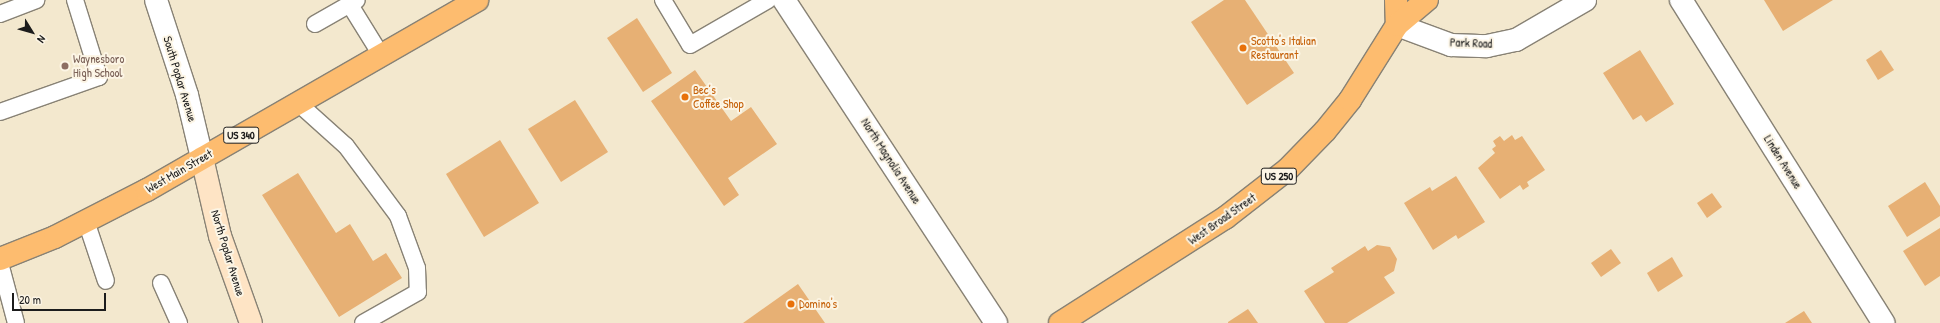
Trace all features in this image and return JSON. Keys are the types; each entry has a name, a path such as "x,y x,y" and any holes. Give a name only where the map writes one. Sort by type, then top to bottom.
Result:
{"main road":[{"name":"West Main Street","path":"0,259 86,221 202,158 477,0"},
{"path":"1396,0 1397,25"},
{"name":"West Broad Street","path":"1060,323 1225,218 1288,169 1325,131 1350,100 1397,25 1428,0"},
{"name":"North Poplar Avenue","path":"202,158 220,236 251,323"}],"street":[{"name":"South Poplar Avenue","path":"156,0 187,95 202,158"},
{"name":"North Magnolia Avenue","path":"784,0 996,323"},
{"name":"Park Road","path":"1397,25 1451,45 1487,46 1516,40 1585,0"},
{"name":"Linden Avenue","path":"1681,0 1884,323"}],"lane":[{"path":"0,14 36,0"},
{"path":"0,112 99,76 75,0"},
{"path":"663,0 690,45 768,0"},
{"path":"315,24 353,2 381,55"},
{"path":"298,103 346,146 398,216 417,268 418,292 362,323"},
{"path":"86,221 106,281"},
{"path":"0,263 16,323"},
{"path":"162,283 179,323"}],"building":[{"name":"Scotto's Italian Restaurant","path":"1224,0 1245,0 1294,73 1247,105 1191,22"},
{"path":"1764,0 1833,0 1783,31"},
{"path":"637,18 672,73 643,92 607,38"},
{"path":"1640,50 1674,104 1646,122 1641,115 1633,120 1603,73"},
{"path":"1881,50 1894,70 1878,80 1866,60"},
{"path":"695,70 731,121 751,107 777,144 728,178 739,195 724,206 651,101"},
{"path":"575,100 608,152 561,182 528,129"},
{"path":"1512,135 1515,140 1522,136 1545,170 1527,182 1529,186 1523,190 1520,185 1500,199 1478,168 1495,153 1492,149 1496,146 1493,141 1500,136 1504,141"},
{"path":"500,140 539,203 484,237 446,174"},
{"path":"298,173 336,233 350,224 373,261 386,253 402,278 339,317 262,195"},
{"path":"1456,176 1485,222 1458,239 1456,235 1433,250 1404,203 1430,187 1432,191"},
{"path":"1925,182 1940,206 1940,216 1907,237 1888,206"},
{"path":"1712,193 1722,207 1707,218 1697,203"},
{"path":"1940,228 1940,276 1925,286 1903,251"},
{"path":"1377,245 1390,247 1397,259 1394,271 1384,277 1395,293 1347,323 1325,323 1304,291 1334,272 1331,268 1365,246 1368,251"},
{"path":"1611,249 1621,263 1601,277 1591,263"},
{"path":"1672,257 1683,276 1658,292 1647,273"},
{"name":"Domino's","path":"798,284 825,323 743,323"},
{"path":"1248,309 1258,323 1228,323 1228,322"},
{"path":"1804,311 1812,323 1785,323"}],"place":[{"name":"Scotto's Italian Restaurant","path":"1243,48"},
{"name":"Waynesboro High School","path":"65,66"},
{"name":"Bec’s Coffee Shop","path":"685,97"},
{"name":"Domino's","path":"791,304"}]}
